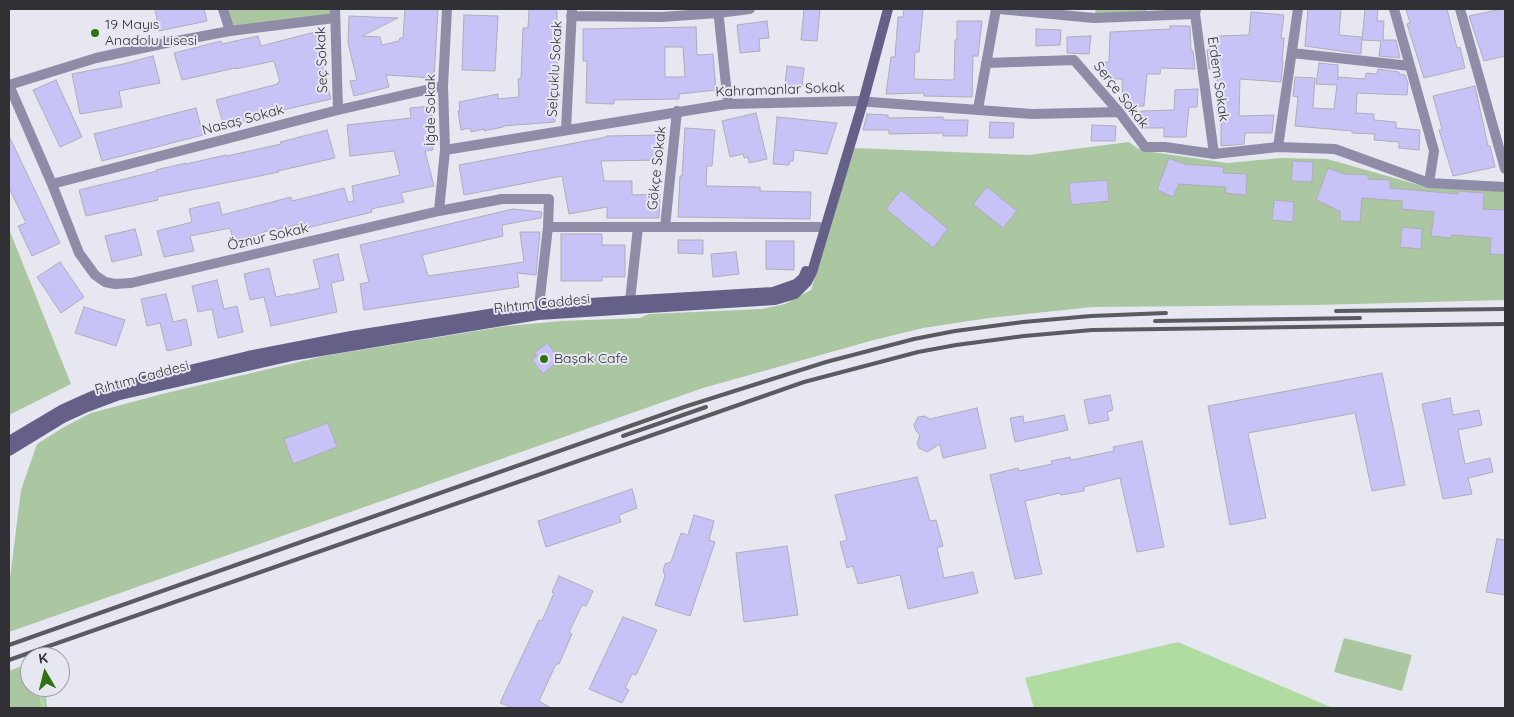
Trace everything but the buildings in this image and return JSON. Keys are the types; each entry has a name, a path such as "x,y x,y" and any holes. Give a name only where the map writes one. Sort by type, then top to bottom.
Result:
{"main road":[{"name":"Rıhtım Caddesi","path":"10,440 64,408 92,396 126,385 248,356 494,312 539,306 756,294 784,289 796,284 803,278 807,270 860,102 882,9"},
{"name":"Rıhtım Caddesi","path":"9,452 63,418 87,406 119,396 291,356 538,315 785,298 803,288 812,272 888,9"}],"street":[{"path":"223,9 230,31"},
{"name":"İğde Sokak","path":"439,211 445,150 443,86 447,9"},
{"path":"572,12 661,17 750,9"},
{"path":"978,109 997,9 1095,13 1196,12"},
{"path":"1278,147 1298,9"},
{"path":"1394,9 1434,151 1429,183"},
{"path":"1460,9 1505,169"},
{"path":"718,11 728,104"},
{"name":"Selçuklu Sokak","path":"566,130 572,12"},
{"name":"Erdem Sokak","path":"1196,12 1214,154"},
{"path":"9,85 96,58 166,42 335,13"},
{"name":"Seç Sokak","path":"335,13 338,110"},
{"path":"1292,53 1410,66"},
{"name":"Serçe Sokak","path":"986,63 1074,60 1119,112 1145,147 1164,147 1214,154"},
{"name":"Öznur Sokak","path":"9,85 52,184 79,253 95,275 105,282 115,284 139,281 439,211 502,199 549,199 548,227 539,306"},
{"name":"Nasaş Sokak","path":"52,184 338,110 443,86"},
{"name":"Kahramanlar Sokak","path":"445,150 728,104 860,102 1032,114 1119,112"},
{"name":"Gökçe Sokak","path":"665,227 677,111"},
{"path":"1214,154 1278,147 1335,149 1429,183 1505,187"},
{"path":"548,227 819,227"},
{"path":"630,301 638,227"},
{"path":"9,452 10,440"}],"shaded area":[{"path":"223,9 335,9 335,18 230,31"},
{"path":"1096,9 1146,9 1147,16 1094,18"},
{"path":"1129,142 1137,148 1146,151 1227,163 1281,158 1327,159 1430,188 1505,191 1505,300 1316,305 1092,307 989,318 923,328 703,388 9,632 9,586 21,490 37,444 91,413 162,394 324,356 507,326 561,321 640,318 649,314 762,309 785,304 811,290 854,148 1028,155"},
{"path":"9,229 71,384 9,415"},
{"path":"1344,638 1412,655 1402,691 1334,672"},
{"path":"1178,642 1333,708 1034,708 1025,678"},
{"path":"20,667 20,697 46,697 47,708 9,708 9,671"}],"waterway":[{"path":"42,697 43,708"}],"railway":[{"path":"1336,311 1505,309"},
{"path":"9,645 684,407 826,362 914,339 955,331 1091,316 1166,313"},
{"path":"1155,321 1360,318"},
{"path":"9,660 804,382 918,352 1024,336 1092,330 1505,324"},
{"path":"623,436 706,407"}],"place":[{"name":"19 Mayıs Anadolu Lisesi","path":"95,33"},
{"name":"Başak Cafe","path":"544,359"}]}
